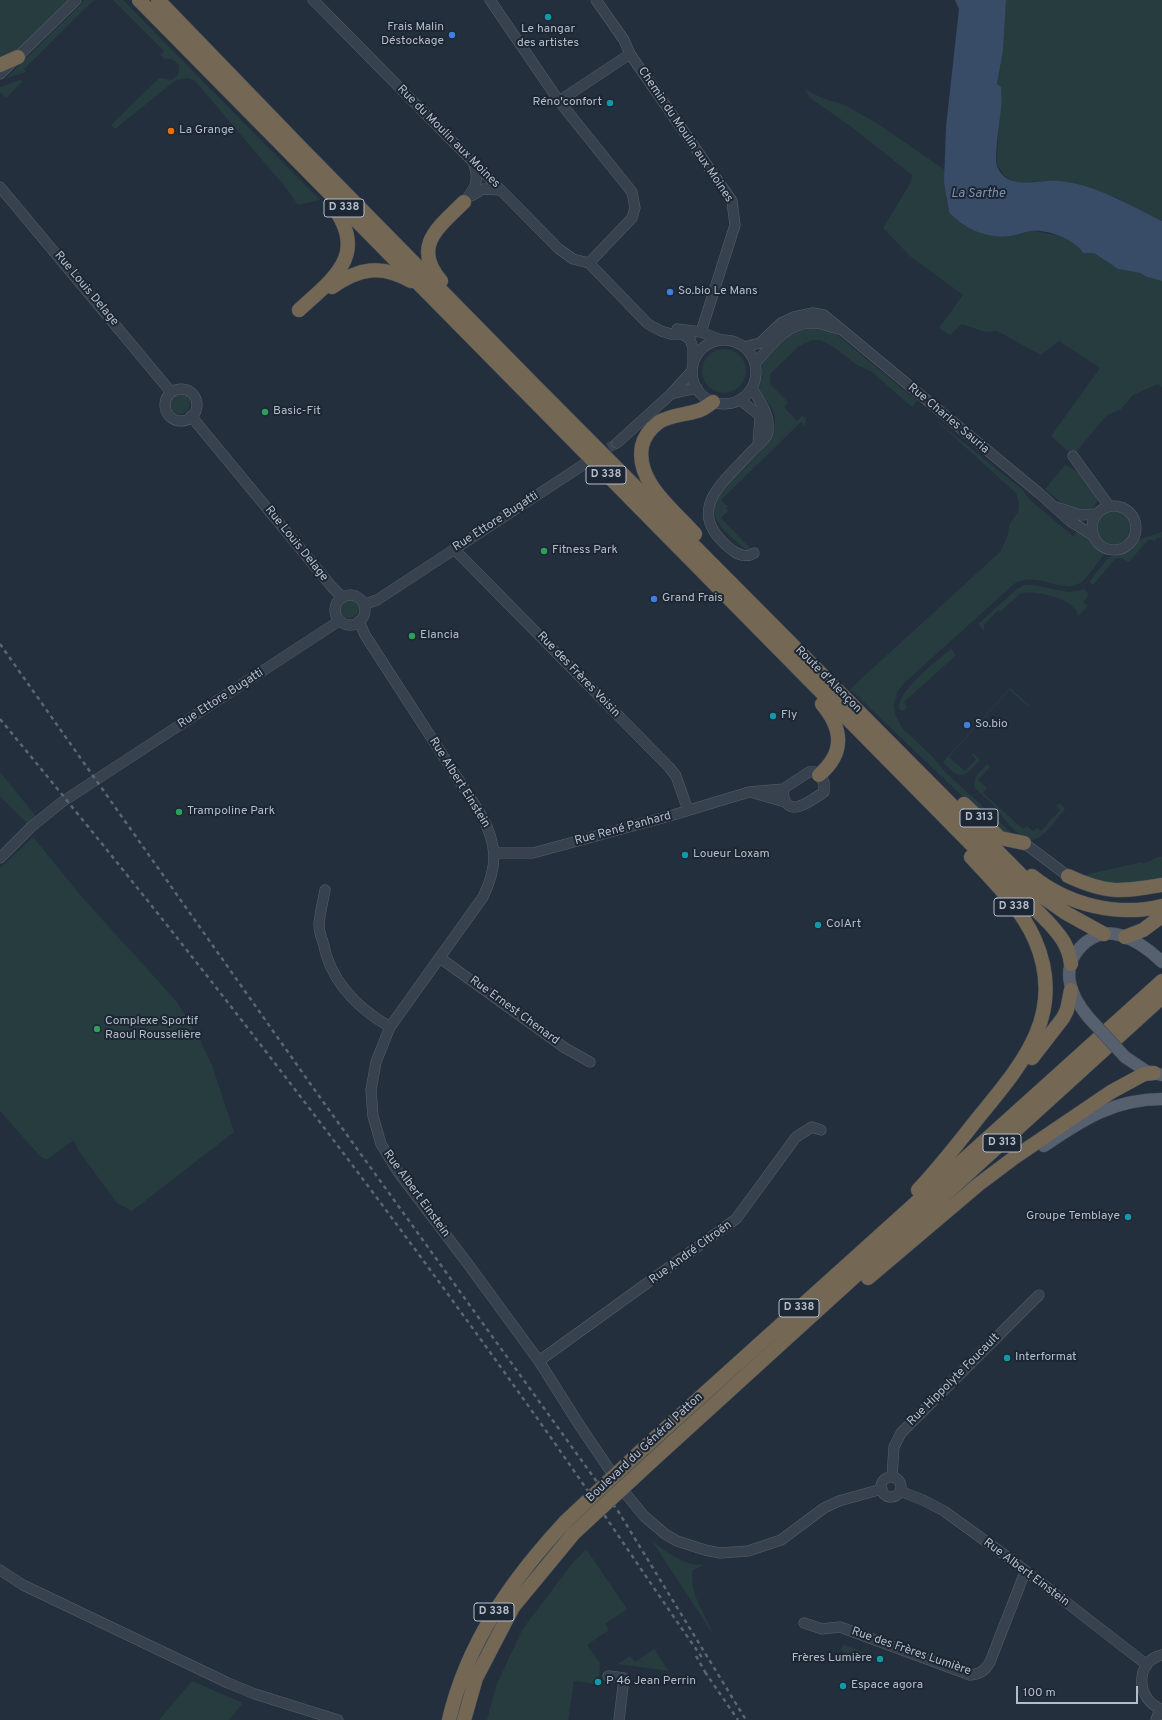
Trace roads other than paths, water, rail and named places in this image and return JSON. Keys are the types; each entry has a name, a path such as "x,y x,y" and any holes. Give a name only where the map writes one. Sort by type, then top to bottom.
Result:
{"highway":[{"name":"D 338","path":"139,0 850,723 867,737 1048,922 1060,935 1069,951 1071,964"},
{"name":"D 338","path":"158,0 533,384 785,637"},
{"path":"171,0 304,151"},
{"path":"1,70 18,57"},
{"path":"265,127 283,154 322,192 335,209 347,231 348,252 339,272 299,310 350,275 360,272 381,270 394,273 423,289"},
{"path":"464,202 432,236 428,252 431,267 444,284 504,346 533,384"},
{"path":"713,402 699,411 668,418 658,423 649,431 643,441 642,464 652,486 763,608 785,637"},
{"name":"Route d'Alençon","path":"785,637 936,789"},
{"path":"789,661 796,676 830,714 838,732 838,744 833,762 819,775"},
{"name":"D 338","path":"850,723 863,740 997,886 1021,915 1035,940 1040,953 1046,989 1039,1030 1018,1068 934,1172 906,1202 897,1219"},
{"name":"D 338","path":"936,789 1043,897 1077,920 1104,934"},
{"name":"D 313","path":"936,789 954,795 1000,838 1024,843"},
{"name":"D 313","path":"968,821 976,821 1041,884 1077,901 1092,907 1114,910 1147,909 1162,906"},
{"name":"D 313","path":"1068,876 1090,886 1110,890 1130,890 1162,885"},
{"path":"1125,937 1143,930 1162,916"},
{"name":"D 313","path":"897,1219 1162,980"},
{"path":"973,1124 1015,1081 1058,1026 1067,1010 1072,990"},
{"name":"D 313","path":"742,1378 860,1274 1162,997"},
{"name":"D 338","path":"742,1378 773,1358 979,1184 1015,1157 1112,1092 1144,1074 1158,1074"},
{"name":"Boulevard du Général Patton","path":"449,1720 467,1665 490,1619 526,1565 566,1520 897,1219"},
{"name":"Boulevard du Général Patton","path":"464,1720 476,1678 513,1607 574,1533 742,1378"}],"main road":[{"path":"1158,1074 1138,1066 1125,1057 1089,1018 1075,1000 1069,978 1071,964 1082,946 1094,937 1104,934 1115,934 1134,941 1160,960"},
{"name":"D 338","path":"979,1184 991,1181 1079,1122 1113,1106 1130,1102 1162,1099"}],"street":[{"path":"18,57 76,0"},
{"name":"Rue du Moulin aux Moines","path":"313,0 565,255 589,263 648,324 661,331 671,334 682,334 691,340 693,348 693,368"},
{"path":"490,0 559,101 632,192 635,201 632,218 589,263"},
{"name":"Chemin du Moulin aux Moines","path":"596,0 624,40 630,54 732,201 735,225 701,332"},
{"path":"559,101 630,54"},
{"path":"464,202 477,183 477,173 474,163"},
{"name":"Rue Louis Delage","path":"0,187 171,392"},
{"path":"464,202 483,189 500,190"},
{"name":"Rue Charles Sauria","path":"744,347 760,343 785,321 806,314 824,315 1070,521 1094,536"},
{"name":"Rue Charles Sauria","path":"756,364 781,336 796,326 814,322 842,330"},
{"path":"661,331 677,329 701,332 722,340"},
{"path":"722,340 731,340 744,347 753,357 756,364 756,378 752,388 740,400 731,404 713,402 705,398 697,388 693,368 696,356 703,348 712,342 722,340"},
{"path":"617,443 671,394 693,368"},
{"path":"671,394 697,388"},
{"path":"752,388 769,418 767,435 726,479 711,498 707,508 712,529 726,545 741,555 749,556 754,553"},
{"path":"184,389 192,394 196,405 191,416 178,420 170,416 165,404 171,392 184,389"},
{"path":"740,400 758,414 760,418 758,445"},
{"name":"Rue Louis Delage","path":"191,416 327,582 342,597"},
{"path":"1072,456 1109,506"},
{"name":"Rue Ettore Bugatti","path":"365,604 377,600 586,463"},
{"path":"1109,506 1121,507 1130,513 1136,525 1134,539 1124,548 1112,550 1101,546 1094,536 1093,523 1097,514 1109,506"},
{"name":"Rue Charles Sauria","path":"1054,507 1080,515 1097,514"},
{"name":"Rue des Frères Voisin","path":"454,549 669,767 676,776 688,810"},
{"path":"348,595 357,596 365,604 364,615 359,621 349,625 339,621 336,616 335,608 342,597 348,595"},
{"name":"Rue Ettore Bugatti","path":"0,858 39,820 102,775 339,621"},
{"name":"Rue Albert Einstein","path":"359,621 365,635 484,820 490,832 495,853 492,877 483,897 390,1027 376,1062 371,1090 373,1116 381,1144 398,1172 539,1361 580,1426 636,1507 655,1526 677,1541 720,1552 748,1551 781,1540 820,1511 839,1501 882,1489"},
{"path":"749,792 785,802 789,805 801,807 824,792 824,782 815,772 808,772 783,789 785,802"},
{"name":"Rue René Panhard","path":"495,853 533,853 749,792 783,789"},
{"name":"D 313","path":"1024,843 1068,876"},
{"path":"324,890 319,925 325,954 338,979 352,999 372,1017 390,1027"},
{"name":"Rue Ernest Chenard","path":"440,958 565,1048 590,1062"},
{"name":"Rue André Citroën","path":"539,1361 736,1219 796,1137 812,1127 821,1130"},
{"name":"Rue Hippolyte Foucault","path":"892,1477 894,1447 901,1433 1039,1295"},
{"path":"892,1477 900,1482 900,1491 895,1495 888,1496 882,1489 884,1480 892,1477"},
{"name":"Rue Albert Einstein","path":"900,1491 923,1500 944,1511 1147,1665"},
{"path":"0,1570 23,1585 228,1683 254,1694 338,1720"},
{"name":"Rue des Frères Lumière","path":"804,1623 822,1629 840,1627 970,1675 976,1674 983,1671 990,1662 1025,1572"},
{"path":"1156,1720 1161,1709 1146,1699 1142,1690 1142,1674 1150,1661 1162,1655"},
{"path":"608,1676 624,1678 619,1720"}],"water":[{"name":"La Sarthe","path":"955,0 1006,0 1003,51 997,84 1001,87 1001,103 996,161 1002,174 1008,179 1016,182 1060,181 1074,183 1112,196 1162,221 1162,281 1147,277 1140,273 1118,269 1094,253 1083,253 1074,244 1061,236 1046,232 1032,231 1013,236 993,236 977,232 969,228 949,212 944,182 946,127 959,9"}],"tunnel":[{"path":"596,456 617,443"}],"railway":[{"path":"0,644 314,1089 618,1511 746,1720"},
{"path":"0,719 202,969 396,1224 460,1310 545,1429 703,1659"},
{"path":"696,1656 708,1677"},
{"path":"705,1672 738,1720"}],"place":[{"name":"Le hangar des artistes","path":"548,17"},
{"name":"Frais Malin Déstockage","path":"452,35"},
{"name":"Réno'confort","path":"610,103"},
{"name":"La Grange","path":"171,131"},
{"name":"So.bio Le Mans","path":"670,292"},
{"name":"Basic-Fit","path":"265,412"},
{"name":"Fitness Park","path":"544,551"},
{"name":"Grand Frais","path":"654,599"},
{"name":"Elancia","path":"412,636"},
{"name":"Fly","path":"773,716"},
{"name":"So.bio","path":"967,725"},
{"name":"Trampoline Park","path":"179,812"},
{"name":"Loueur Loxam","path":"685,855"},
{"name":"ColArt","path":"818,925"},
{"name":"Complexe Sportif Raoul Rousselière","path":"97,1029"},
{"name":"Groupe Temblaye","path":"1128,1217"},
{"name":"Interformat","path":"1007,1358"},
{"name":"Frères Lumière","path":"880,1659"},
{"name":"P 46 Jean Perrin","path":"598,1682"},
{"name":"Espace agora","path":"843,1686"}]}
